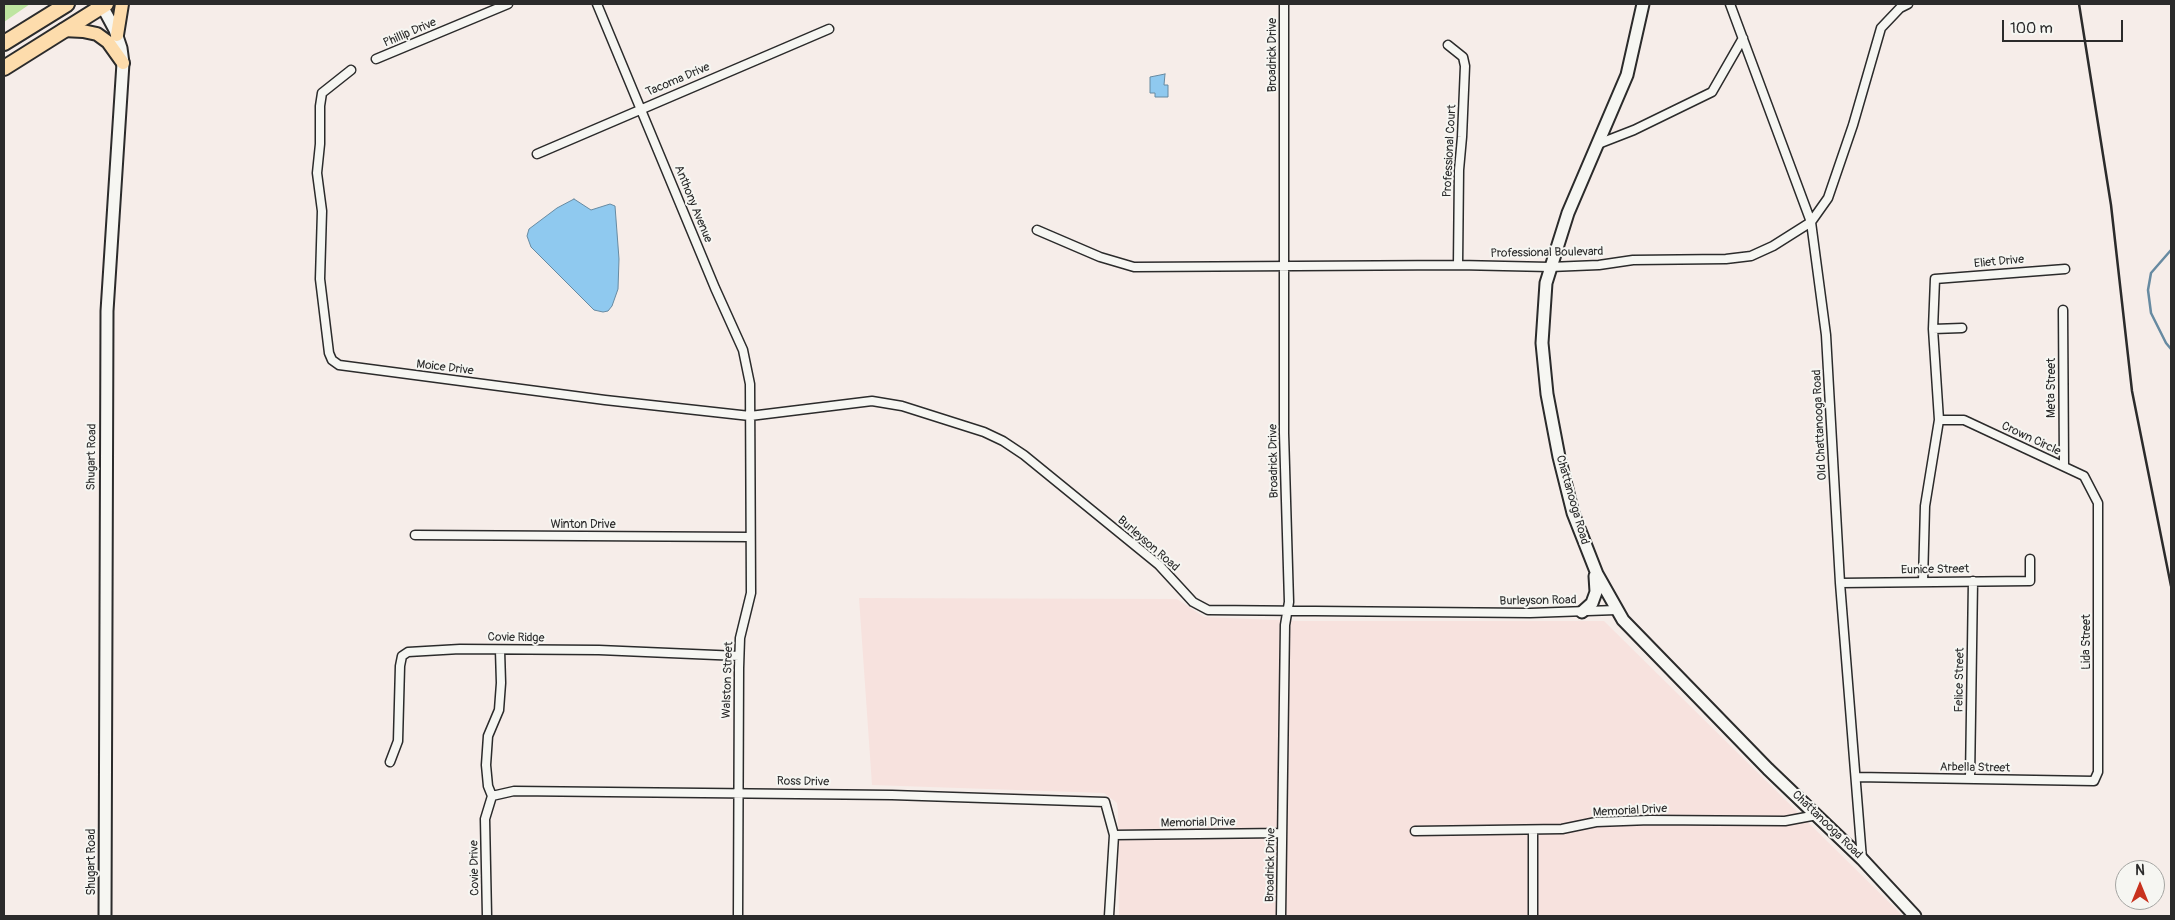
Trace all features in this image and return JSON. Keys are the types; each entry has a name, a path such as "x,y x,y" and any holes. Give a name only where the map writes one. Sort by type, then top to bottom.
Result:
{"highway":[{"path":"4,43 67,4"},
{"path":"4,68 103,4"}],"main road":[{"name":"Shugart Road","path":"103,4 117,35 123,63 107,311 105,916"},
{"path":"117,35 122,4"},
{"name":"Chattanooga Road","path":"1643,4 1642,17 1627,75 1568,213 1546,283 1542,343 1547,394 1559,457 1573,513 1595,569 1616,610 1643,642 1768,769 1862,859 1915,916"},
{"path":"63,30 97,34 108,42 123,63"},
{"path":"1582,612 1592,603 1596,592 1595,569"}],"street":[{"name":"Phillip Drive","path":"376,59 508,4"},
{"name":"Anthony Avenue","path":"597,4 715,288 743,350 750,384 750,416"},
{"name":"Broadrick Drive","path":"1282,916 1285,625 1290,602 1284,434 1284,4"},
{"name":"Old Chattanooga Road","path":"1730,4 1811,222 1826,335 1840,583 1862,859"},
{"name":"Professional Boulevard","path":"1037,230 1097,256 1134,267 1458,265 1550,267 1599,265 1633,260 1726,259 1751,256 1773,246 1811,222 1828,198 1853,124 1881,28 1900,8 1908,4"},
{"name":"Tacoma Drive","path":"537,154 829,29"},
{"path":"1598,144 1634,130 1712,92 1743,38"},
{"name":"Professional Court","path":"1448,44 1462,57 1465,66 1459,170 1458,265"},
{"name":"Moice Drive","path":"352,70 322,93 320,106 318,166 322,222 320,279 329,353 332,360 339,365 750,416"},
{"name":"Eliet Drive","path":"1933,328 1935,279 2065,269"},
{"name":"Meta Street","path":"2063,310 2064,466"},
{"path":"1923,582 1925,506 1939,420 1933,328 1962,328"},
{"name":"Burleyson Road","path":"750,416 872,401 902,406 984,432 1003,441 1024,455 1159,566 1199,607 1208,610 1399,612 1582,612 1616,610"},
{"name":"Walston Street","path":"738,916 739,656 740,638 751,593 750,416"},
{"name":"Crown Circle","path":"1939,420 1964,420 2084,476 2098,503"},
{"name":"Lida Street","path":"2094,781 2098,772 2098,503"},
{"name":"Winton Drive","path":"415,535 750,537"},
{"name":"Eunice Street","path":"1840,583 2030,581 2030,559"},
{"name":"Felice Street","path":"1970,779 1973,581"},
{"name":"Covie Ridge","path":"390,762 398,741 400,666 402,656 408,652 422,650 599,650 739,656"},
{"path":"492,796 488,786 486,765 488,736 499,710 501,684 500,650"},
{"name":"Arbella Street","path":"1856,777 2094,781"},
{"name":"Ross Drive","path":"492,796 514,791 738,792 1104,802 1114,835"},
{"name":"Covie Drive","path":"487,916 485,819 492,796"},
{"name":"Memorial Drive","path":"1415,831 1533,830 1610,821 1785,821 1817,815"},
{"path":"1533,830 1533,916"},
{"name":"Memorial Drive","path":"1114,835 1282,833"},
{"path":"1109,916 1114,835"}],"shaded area":[{"path":"859,598 1177,599 1204,617 1299,621 1604,621 1903,916 1119,916 1117,803 1104,793 872,785"}],"green space":[{"path":"4,4 30,4 4,22"}],"water":[{"path":"1165,74 1164,85 1168,85 1168,97 1155,97 1155,93 1150,93 1150,77"},
{"path":"574,199 591,210 610,204 615,206 619,259 618,289 612,306 608,311 594,310 531,247 527,236 529,229 557,208"}],"waterway":[{"path":"2171,250 2151,273 2148,290 2151,313 2171,349"}],"railway":[{"path":"2079,4 2111,205 2132,391 2171,586"}]}
